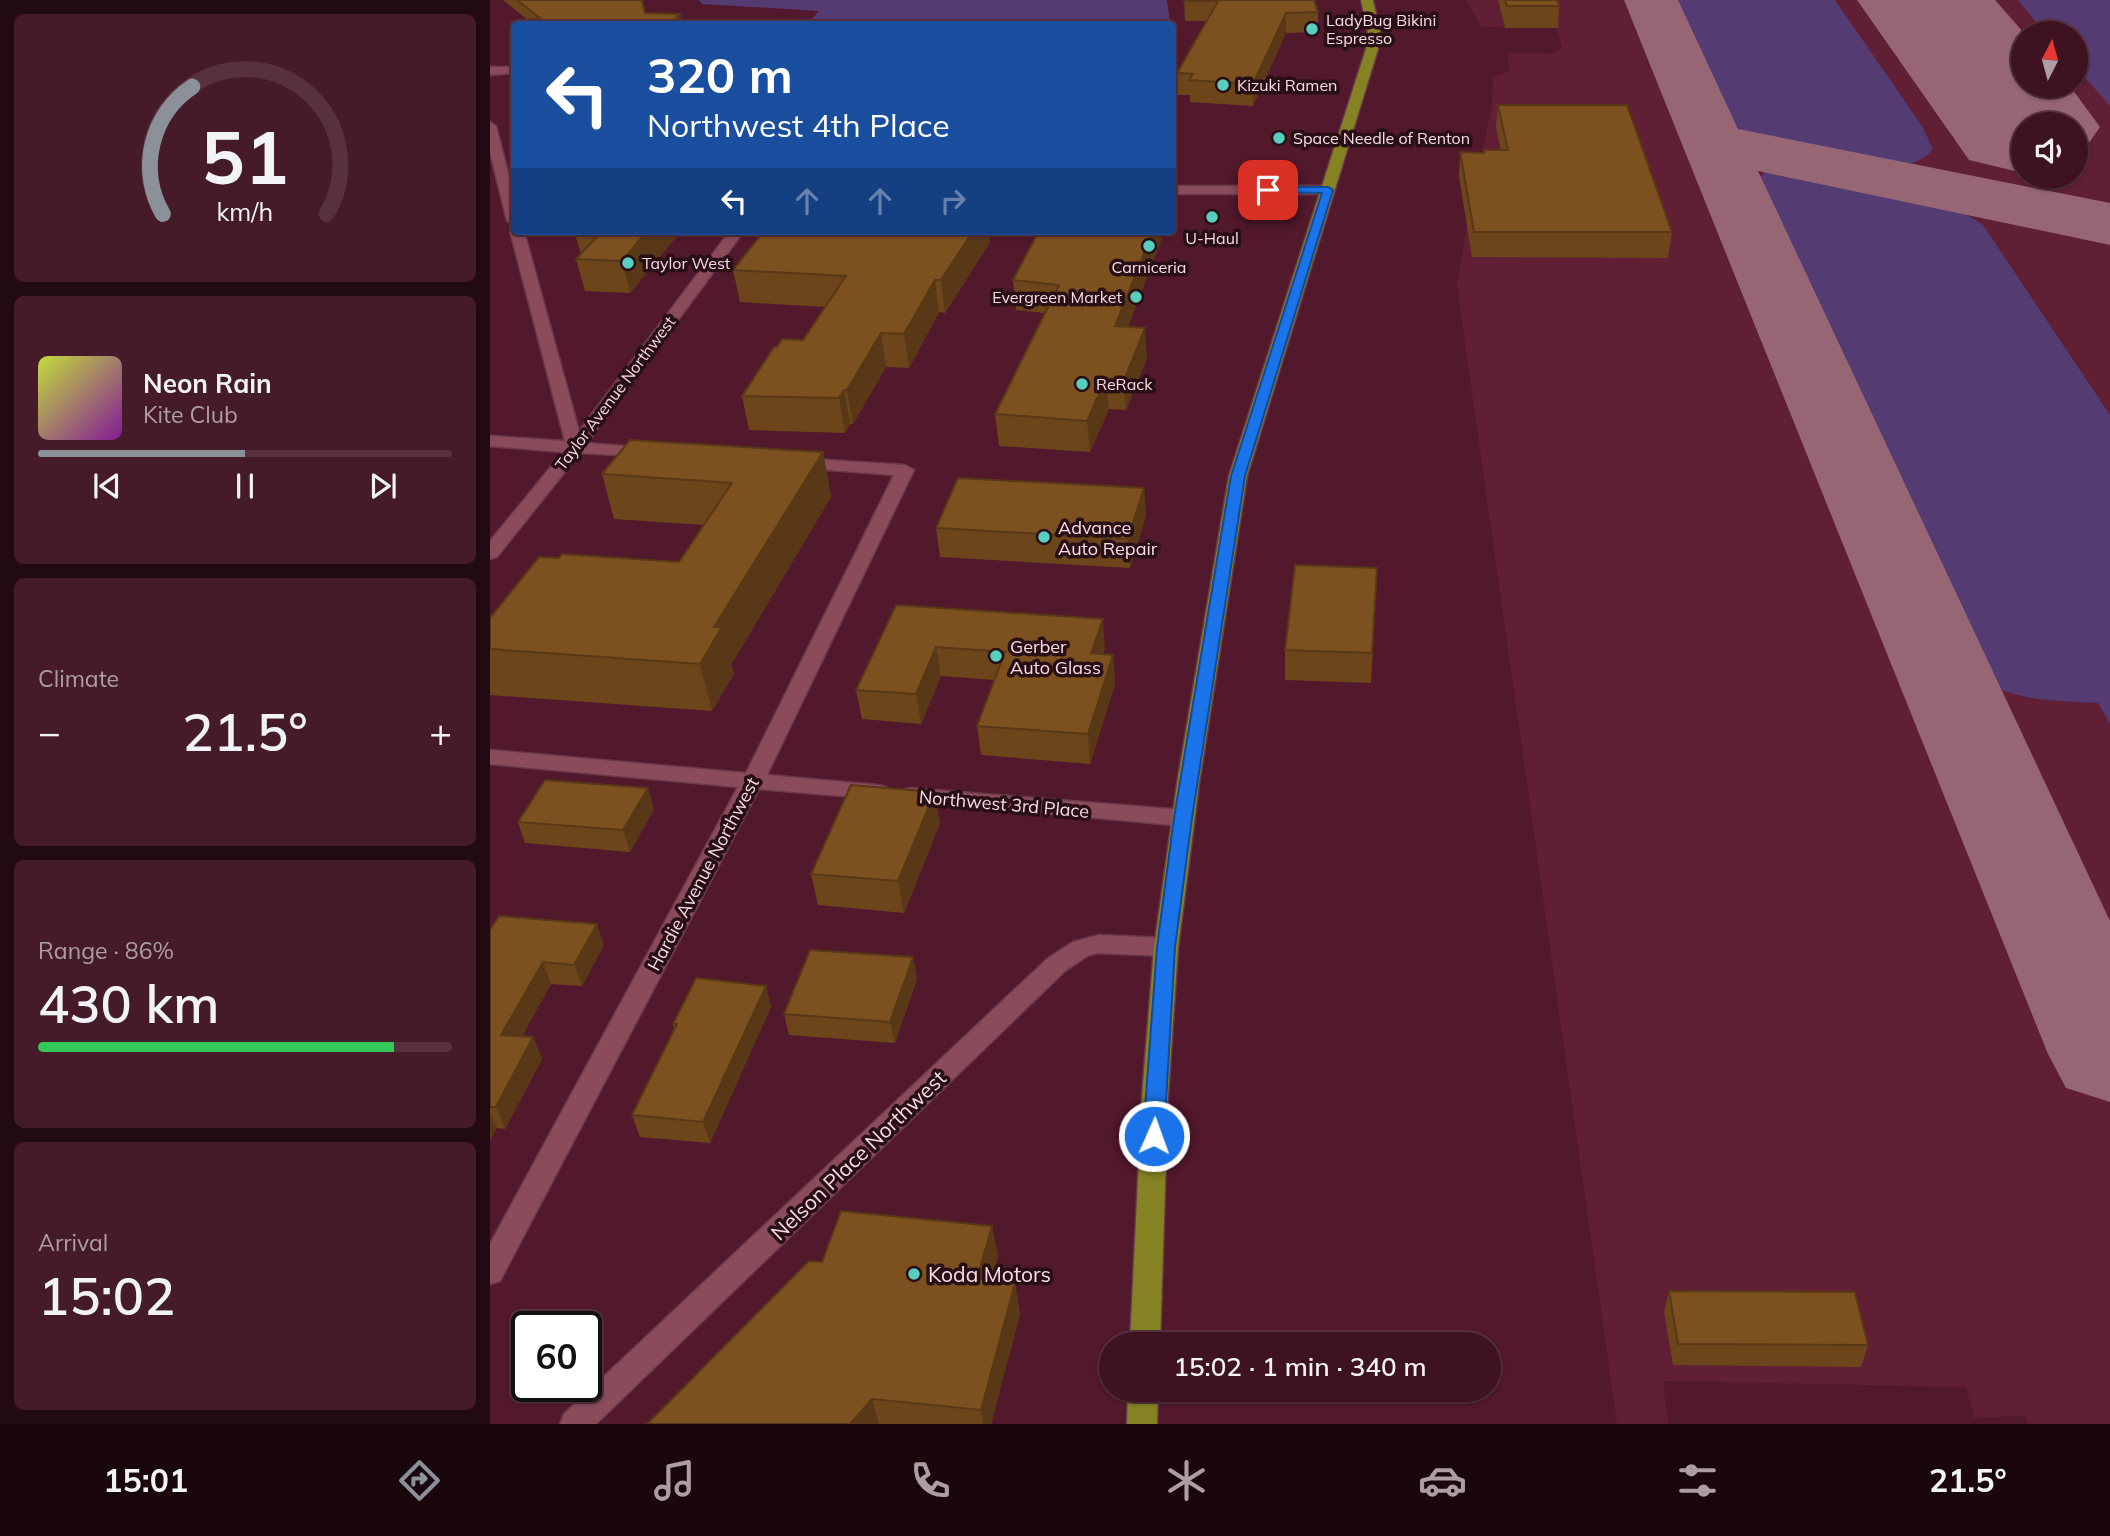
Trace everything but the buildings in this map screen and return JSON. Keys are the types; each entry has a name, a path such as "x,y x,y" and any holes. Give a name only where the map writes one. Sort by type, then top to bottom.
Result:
{"main road":[{"path":"1146,1332 1157,1058 1166,947 1183,818 1238,476 1372,49 1374,33 1367,0"},
{"path":"1142,1424 1143,1402"}],"street":[{"path":"490,71 511,70"},
{"path":"490,126 496,175 511,213"},
{"path":"1176,190 1328,190"},
{"path":"518,235 575,448"},
{"name":"Taylor Avenue Northwest","path":"490,553 575,448 734,235"},
{"path":"490,441 669,454"},
{"name":"Hardie Avenue Northwest","path":"490,1272 753,780 905,470 780,462"},
{"name":"Northwest 3rd Place","path":"490,757 1083,812 1183,818"},
{"name":"Nelson Place Northwest","path":"575,1424 1056,965 1082,948 1099,944 1166,947"}],"shaded area":[{"path":"699,0 1167,0 1170,21 810,21 819,11 702,4"},
{"path":"1466,0 2110,0 2110,1424 2028,1424 2025,1416 1974,1418 1966,1387 1663,1381 1668,1424 1617,1424 1457,286 1468,218 1492,105 1493,76 1510,71 1507,53 1553,54 1562,48 1557,28 1481,27"},
{"path":"1676,0 1835,0 1922,126 1933,149 1916,162 1880,165 1741,131 1733,123"},
{"path":"2018,0 2110,0 2110,106 2088,81 2088,21 2035,21"},
{"path":"1786,169 1914,194 1962,212 1983,225 2110,415 2110,724 2098,703 2032,698 1995,687 1758,179 1765,172"}],"taxiway":[{"path":"1651,0 2110,1054"},
{"path":"1893,0 1936,30 1967,57"},
{"path":"1714,143 2110,224"}],"runway":[{"path":"1923,0 2011,112"}],"place":[{"name":"LadyBug Bikini Espresso","path":"1312,29"},
{"name":"Kizuki Ramen","path":"1223,85"},
{"name":"Space Needle of Renton","path":"1279,138"},
{"name":"U-Haul","path":"1212,217"},
{"name":"Carniceria","path":"1149,246"},
{"name":"Taylor West","path":"628,263"},
{"name":"Evergreen Market","path":"1136,297"},
{"name":"ReRack","path":"1082,384"},
{"name":"Advance Auto Repair","path":"1044,537"},
{"name":"Gerber Auto Glass","path":"996,656"},
{"name":"Koda Motors","path":"914,1274"}],"route":[{"path":"1154,1136 1166,947 1183,818 1238,476 1328,190 1268,190"}]}
